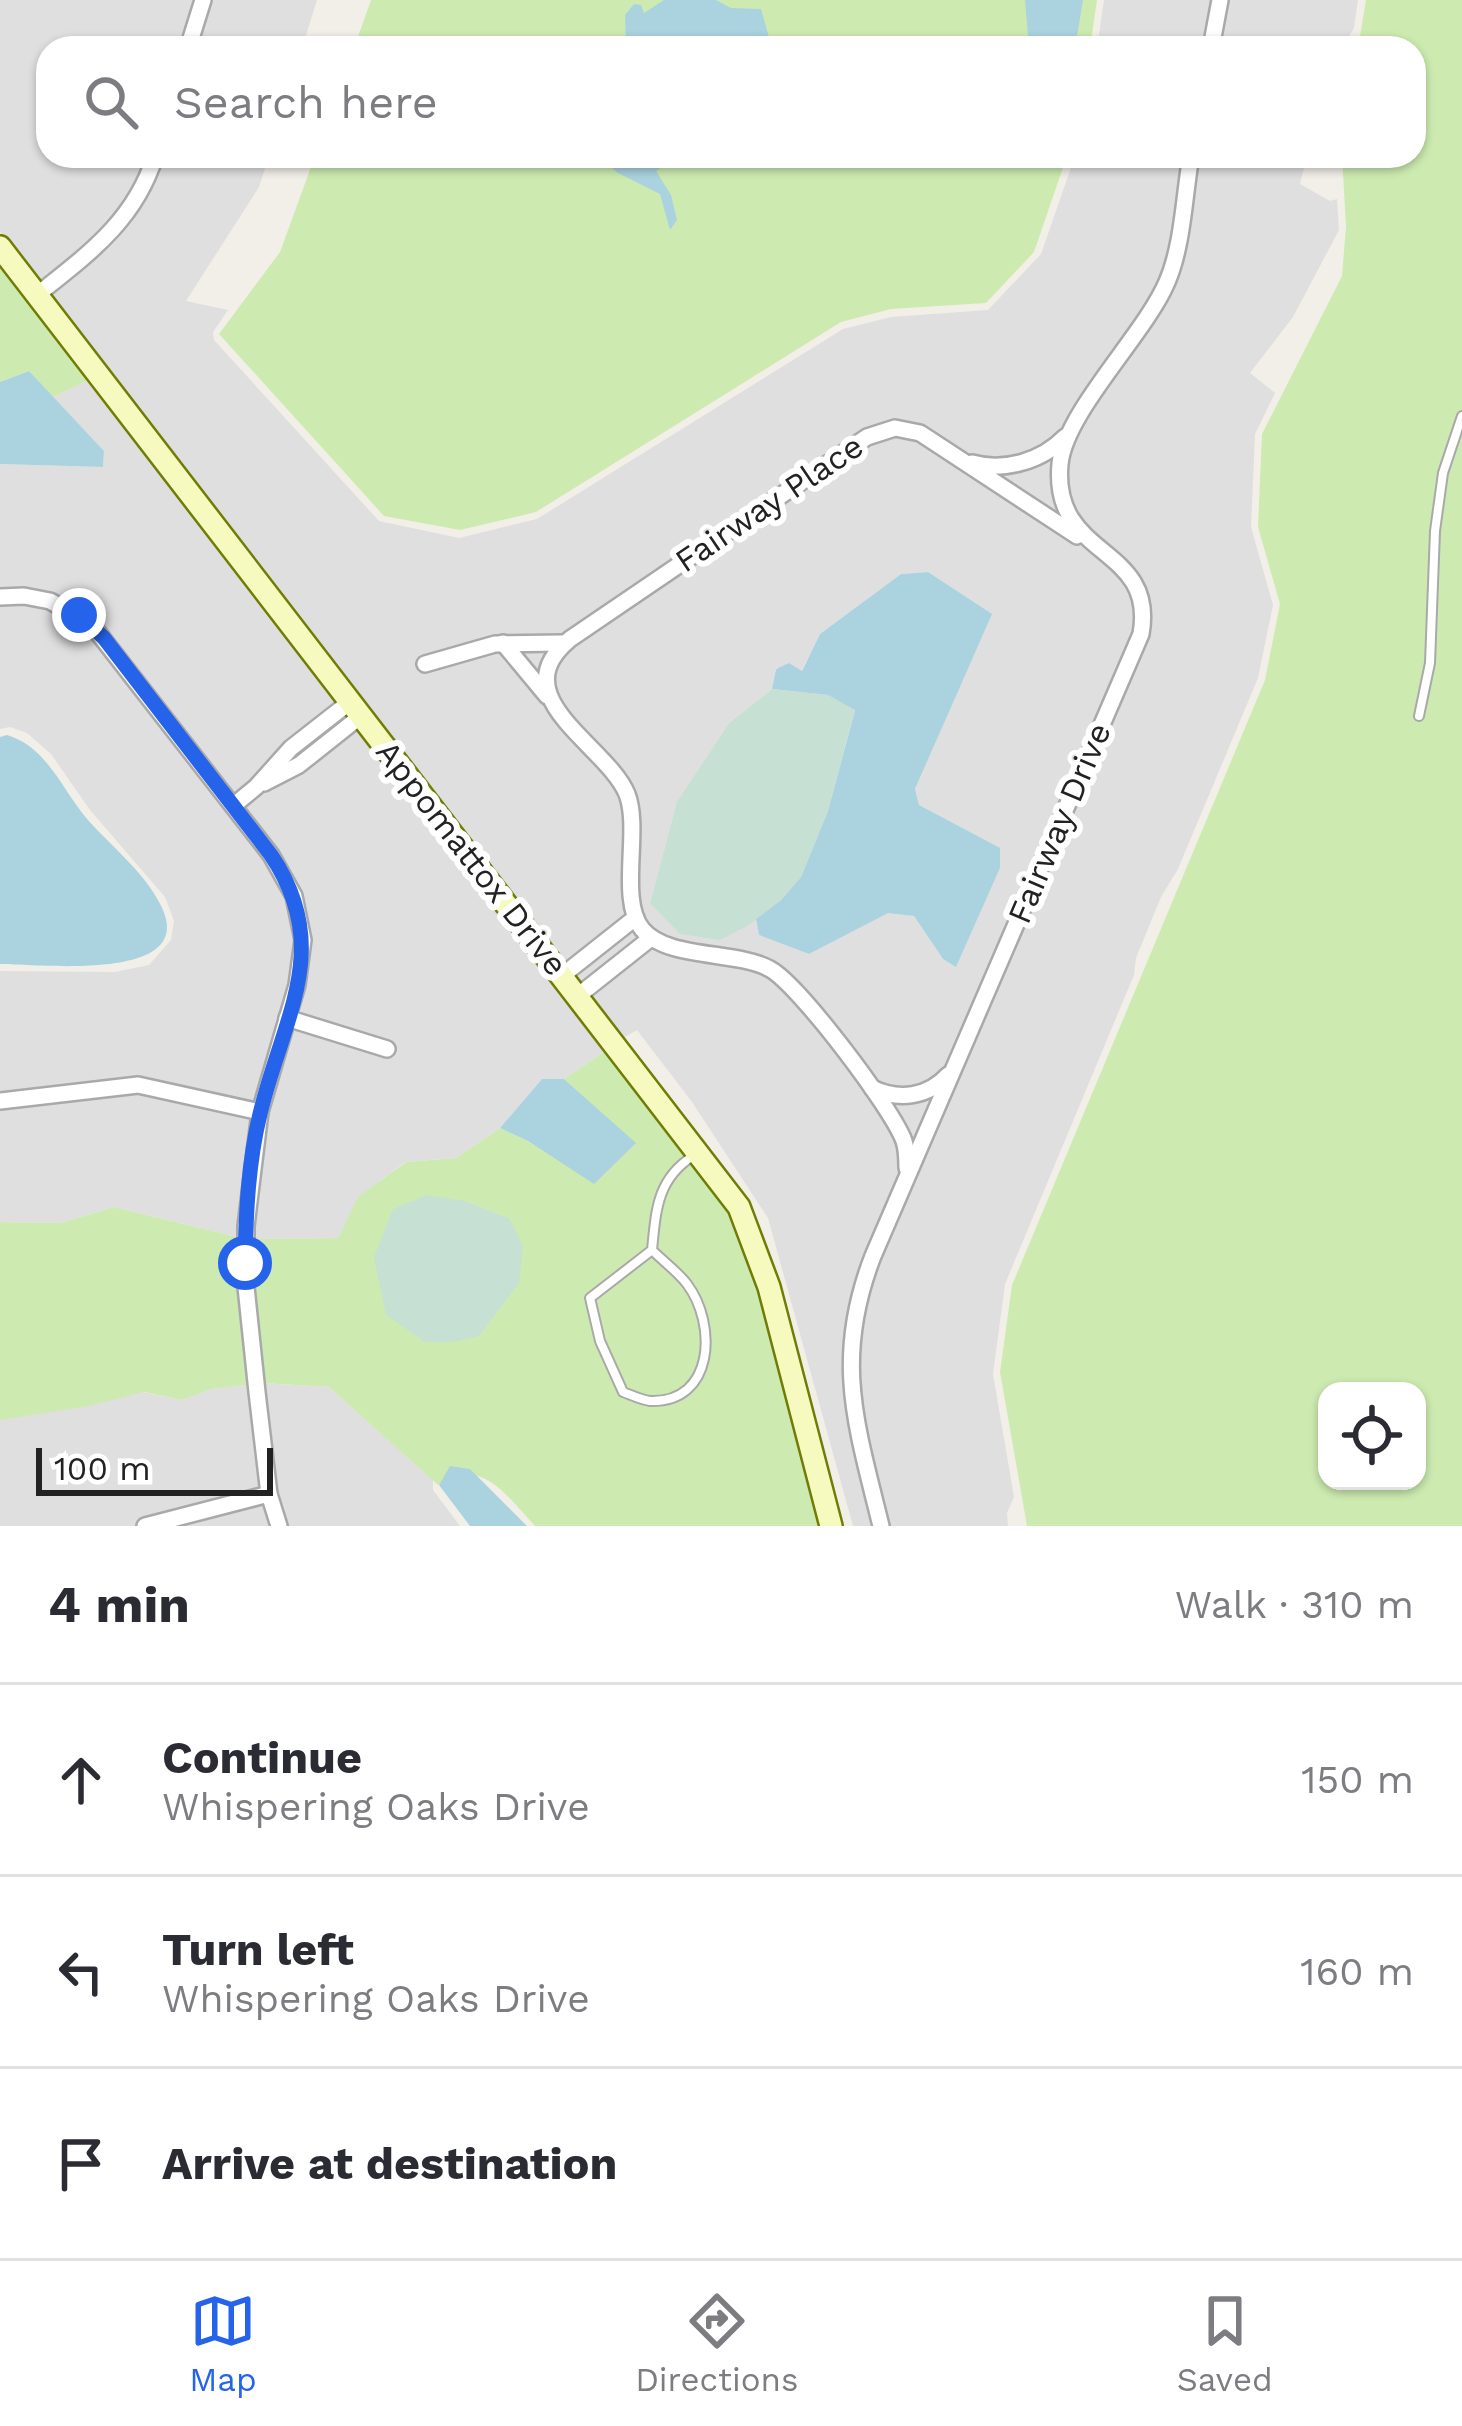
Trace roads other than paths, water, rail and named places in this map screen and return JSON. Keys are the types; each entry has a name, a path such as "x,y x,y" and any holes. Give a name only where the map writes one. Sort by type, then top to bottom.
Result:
{"street":[{"path":"192,36 202,0"},
{"path":"1213,36 1220,0"},
{"path":"38,295 115,230 139,196 150,168"},
{"name":"Fairway Drive","path":"881,1526 852,1402 850,1347 863,1281 1141,634 1144,615 1138,586 1121,564 1078,532 1064,502 1061,459 1072,431 1164,288 1189,168"},
{"name":"Appomattox Drive","path":"0,247 739,1207 755,1242 831,1526"},
{"name":"Fairway Place","path":"570,639 876,431 907,429 1099,551"},
{"path":"950,454 982,466 1006,466 1046,453 1072,431"},
{"path":"0,597 50,601 92,625 284,875 301,917 302,963 260,1112 249,1181 245,1263 269,1494 278,1526"},
{"path":"425,664 502,643 549,646 570,639"},
{"path":"554,705 546,686 548,669 554,654 570,639"},
{"path":"502,643 628,796 635,918 651,938 773,970 785,980 872,1088 903,1139 907,1165 903,1188"},
{"path":"233,806 299,765 357,708"},
{"path":"563,975 635,918"},
{"path":"579,995 651,938"},
{"path":"287,1018 387,1048"},
{"path":"872,1088 894,1095 917,1094 937,1087 954,1068"},
{"path":"0,1101 138,1085 260,1112"},
{"path":"145,1526 269,1494"}],"lane":[{"path":"1419,716 1430,663 1435,531 1443,472 1462,416"},
{"path":"652,1250 689,1286 708,1336 701,1377 686,1393 650,1401 623,1392 600,1341 590,1298 652,1250 661,1186 675,1167 699,1151"}],"water":[{"path":"664,0 716,0 731,8 761,9 769,36 626,36 625,15 634,4 641,5 644,13"},
{"path":"1025,0 1083,0 1077,36 1028,36"},
{"path":"612,168 660,168 656,171 671,195 677,220 670,230 660,194"},
{"path":"29,371 104,451 103,467 0,464 0,382"},
{"path":"928,572 992,614 915,789 919,805 1000,848 1000,868 956,967 943,959 914,916 888,913 809,954 759,935 756,919 801,877 828,811 855,710 828,695 772,689 776,669 789,663 802,671 820,634 901,574"},
{"path":"7,735 43,759 87,819 152,890 167,928 159,946 139,958 111,964 0,964 0,737"},
{"path":"542,1079 564,1079 636,1143 594,1184 500,1128"},
{"path":"450,1466 470,1469 527,1526 470,1526 439,1485"}]}
